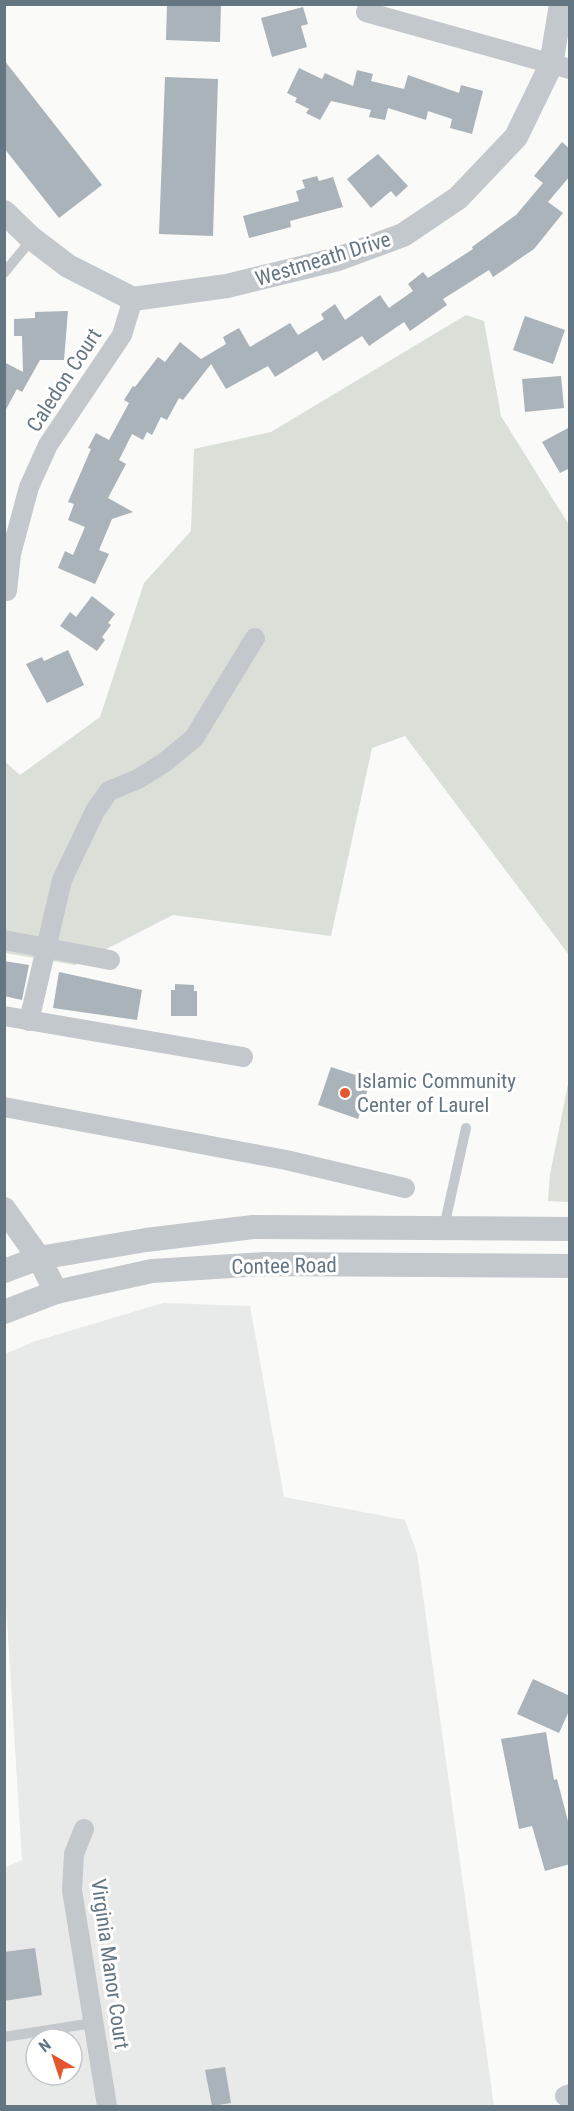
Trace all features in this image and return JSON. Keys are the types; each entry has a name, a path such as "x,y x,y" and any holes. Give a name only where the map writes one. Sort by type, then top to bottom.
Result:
{"street":[{"name":"Westmeath Drive","path":"133,299 227,286 338,259 403,235 458,198 516,137 560,67 561,4"},
{"path":"366,12 560,67"},
{"path":"4,212 32,238 68,266 133,299"},
{"name":"Caledon Court","path":"7,591 11,554 29,487 48,445 122,335 133,299"},
{"path":"29,1021 62,880 95,811 110,791 156,768 195,738 255,638"},
{"path":"4,940 110,960"},
{"path":"4,1016 243,1057"},
{"path":"4,1107 286,1160 405,1188"},
{"path":"4,1209 39,1258 56,1292"},
{"name":"Contee Road","path":"4,1271 39,1258 146,1240 253,1227 570,1229"},
{"name":"Contee Road","path":"4,1312 56,1292 152,1270 265,1263 570,1266"},
{"name":"Virginia Manor Court","path":"84,1829 74,1854 72,1890 107,2106"}],"lane":[{"path":"4,273 32,238"},
{"path":"444,1227 466,1128"},
{"path":"4,2037 93,2023"}],"shaded area":[{"path":"466,315 484,321 501,416 569,525 569,955 405,736 372,748 331,936 173,915 75,965 5,953 4,761 20,775 100,717 144,583 191,531 194,449 271,432"},
{"path":"569,1079 569,1202 548,1201 550,1175"},
{"path":"163,1303 250,1306 284,1497 405,1520 417,1553 494,2106 5,2106 4,1868 22,1860 5,1587 5,1354 36,1341"}],"building":[{"path":"167,4 221,4 220,42 166,40"},
{"path":"303,7 308,24 301,26 307,47 272,57 261,18"},
{"path":"4,60 102,185 59,218 4,148"},
{"path":"299,68 322,79 325,73 353,86 357,70 373,74 371,81 404,89 408,75 459,93 461,85 483,91 472,134 450,128 452,119 428,111 426,120 388,108 385,120 369,117 371,110 331,101 320,120 306,113 309,109 295,102 297,98 287,93"},
{"path":"165,77 218,79 213,236 159,234"},
{"path":"562,142 570,149 570,176 548,202 563,213 534,249 493,277 489,270 443,299 447,305 410,331 404,322 369,346 362,336 323,361 317,351 275,377 268,366 226,389 211,364 183,400 179,398 167,420 161,417 152,435 147,432 143,440 132,434 119,460 126,464 108,498 133,512 112,519 99,550 109,554 95,584 58,568 65,551 73,555 85,527 68,520 74,504 68,502 91,449 88,448 96,433 109,440 129,403 124,400 158,357 165,362 180,342 201,359 226,344 223,337 239,328 250,347 290,323 298,335 324,319 321,314 335,304 345,320 380,295 389,308 413,291 408,284 423,272 428,278 473,249 472,247 516,215 543,183 534,176"},
{"path":"378,154 408,186 396,197 391,191 371,208 347,179"},
{"path":"317,176 319,181 333,177 343,207 290,221 291,227 249,238 243,216 299,201 296,191 305,188 302,180"},
{"path":"68,311 64,360 40,360 22,392 17,389 4,413 4,362 23,372 22,336 14,336 14,319 35,318 35,312"},
{"path":"525,316 565,330 553,364 513,350"},
{"path":"561,376 564,408 525,412 522,379"},
{"path":"570,427 570,468 560,473 542,442"},
{"path":"92,596 115,614 108,623 111,625 102,637 105,640 97,651 60,626 70,612 76,617"},
{"path":"68,650 84,685 47,703 26,664 42,657 44,661"},
{"path":"4,961 29,965 22,1000 4,996"},
{"path":"59,972 142,990 137,1020 53,1008"},
{"path":"175,984 194,985 194,991 197,991 197,1016 171,1016 171,990 175,990"},
{"name":"Islamic Community Center of Laurel","path":"331,1067 371,1080 358,1119 318,1105"},
{"path":"533,1679 570,1696 570,1709 559,1733 517,1714"},
{"path":"546,1732 554,1780 557,1779 570,1829 570,1864 545,1871 532,1826 519,1829 501,1739"},
{"path":"35,1948 42,1995 4,2001 4,1952"},
{"path":"225,2067 231,2103 212,2106 205,2070"}],"place":[{"name":"Islamic Community Center of Laurel","path":"345,1093"}]}
